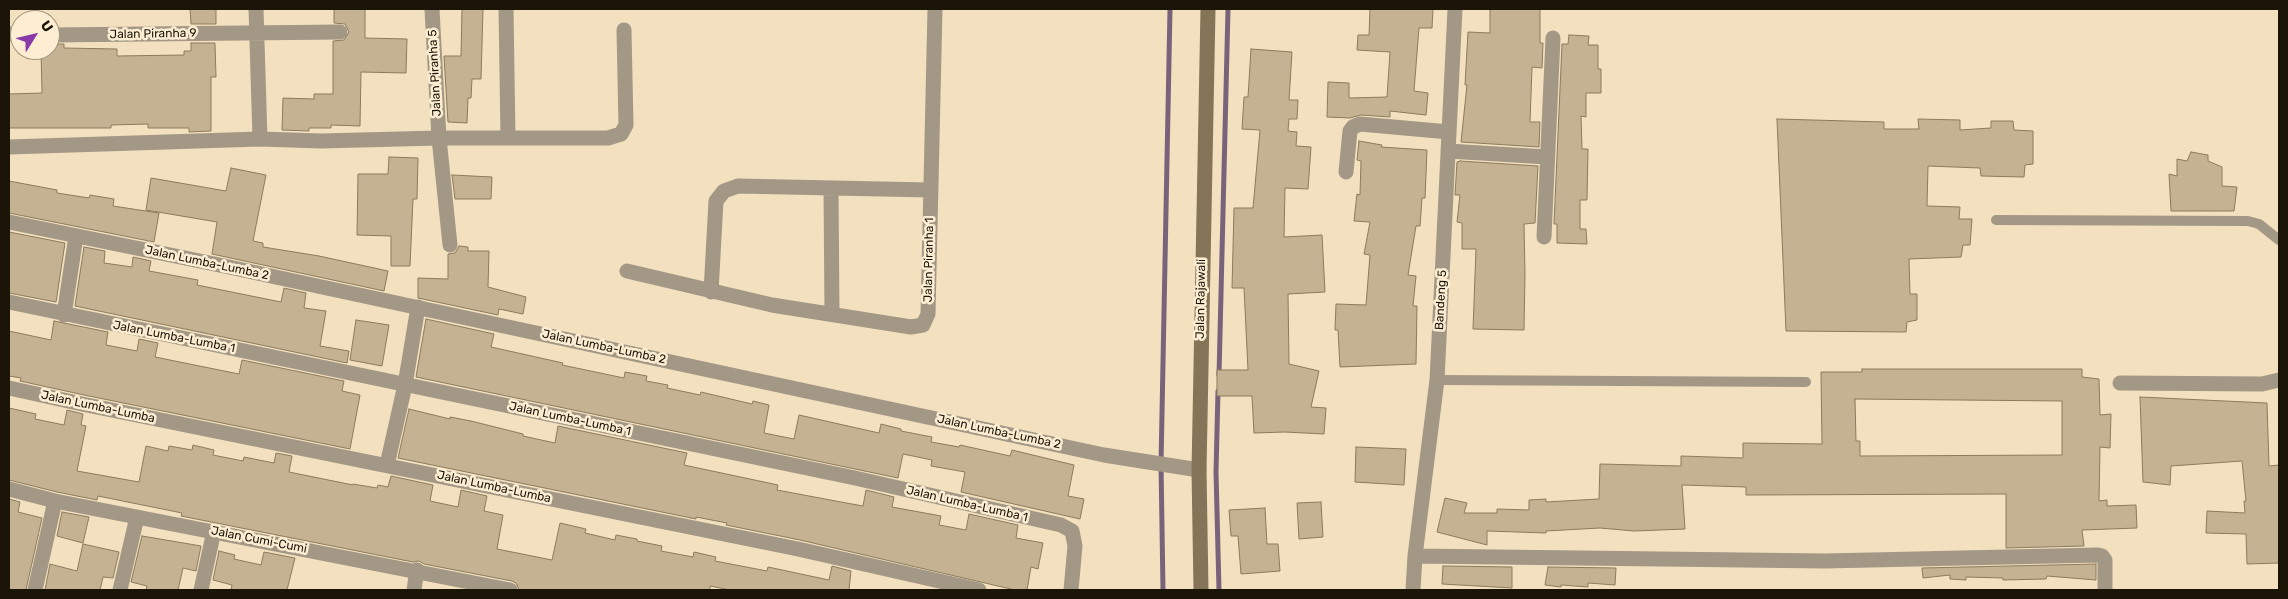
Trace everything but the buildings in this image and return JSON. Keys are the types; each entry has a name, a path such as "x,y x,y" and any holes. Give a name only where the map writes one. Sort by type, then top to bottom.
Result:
{"main road":[{"name":"Jalan Rajawali","path":"1200,590 1199,470 1208,9"}],"street":[{"path":"256,9 257,93 260,139"},
{"name":"Jalan Piranha 5","path":"432,9 439,138 450,245"},
{"path":"506,9 508,138"},
{"name":"Jalan Piranha 1","path":"627,271 711,292 832,314 911,326 923,325 928,314 935,9"},
{"name":"Bandeng 5","path":"1413,590 1414,556 1437,380 1455,9"},
{"path":"9,147 260,139 321,141 439,138 608,138 621,134 626,125 624,30"},
{"name":"Jalan Piranha 9","path":"60,35 340,32"},
{"path":"1544,237 1553,38"},
{"path":"1346,172 1350,131 1353,127 1360,124 1449,132"},
{"path":"1448,151 1547,157"},
{"path":"711,292 716,201 724,191 738,186 930,190"},
{"path":"831,188 832,314"},
{"name":"Jalan Lumba-Lumba 2","path":"9,222 418,307 1104,455 1199,470"},
{"path":"64,315 76,236"},
{"name":"Jalan Lumba-Lumba 1","path":"9,302 64,315 218,345 855,478 1061,525 1072,531 1075,546 1072,590"},
{"path":"386,465 405,385 418,307"},
{"path":"2120,382 2262,384 2279,380"},
{"name":"Jalan Lumba-Lumba","path":"9,388 789,547 979,590"},
{"name":"Jalan Cumi-Cumi","path":"9,489 55,501 416,570 510,590"},
{"path":"34,590 55,501"},
{"path":"120,590 137,517"},
{"path":"200,590 214,531"},
{"path":"1414,556 1825,561 2100,555 2105,560 2105,590"},
{"path":"414,590 416,570"}],"lane":[{"path":"1996,220 2248,221 2259,224 2279,240"},
{"path":"1437,380 1806,382"}],"waterway":[{"path":"1163,590 1161,464 1170,9"},
{"path":"1219,375 1228,9"},
{"path":"1218,391 1216,472 1219,590"}]}
